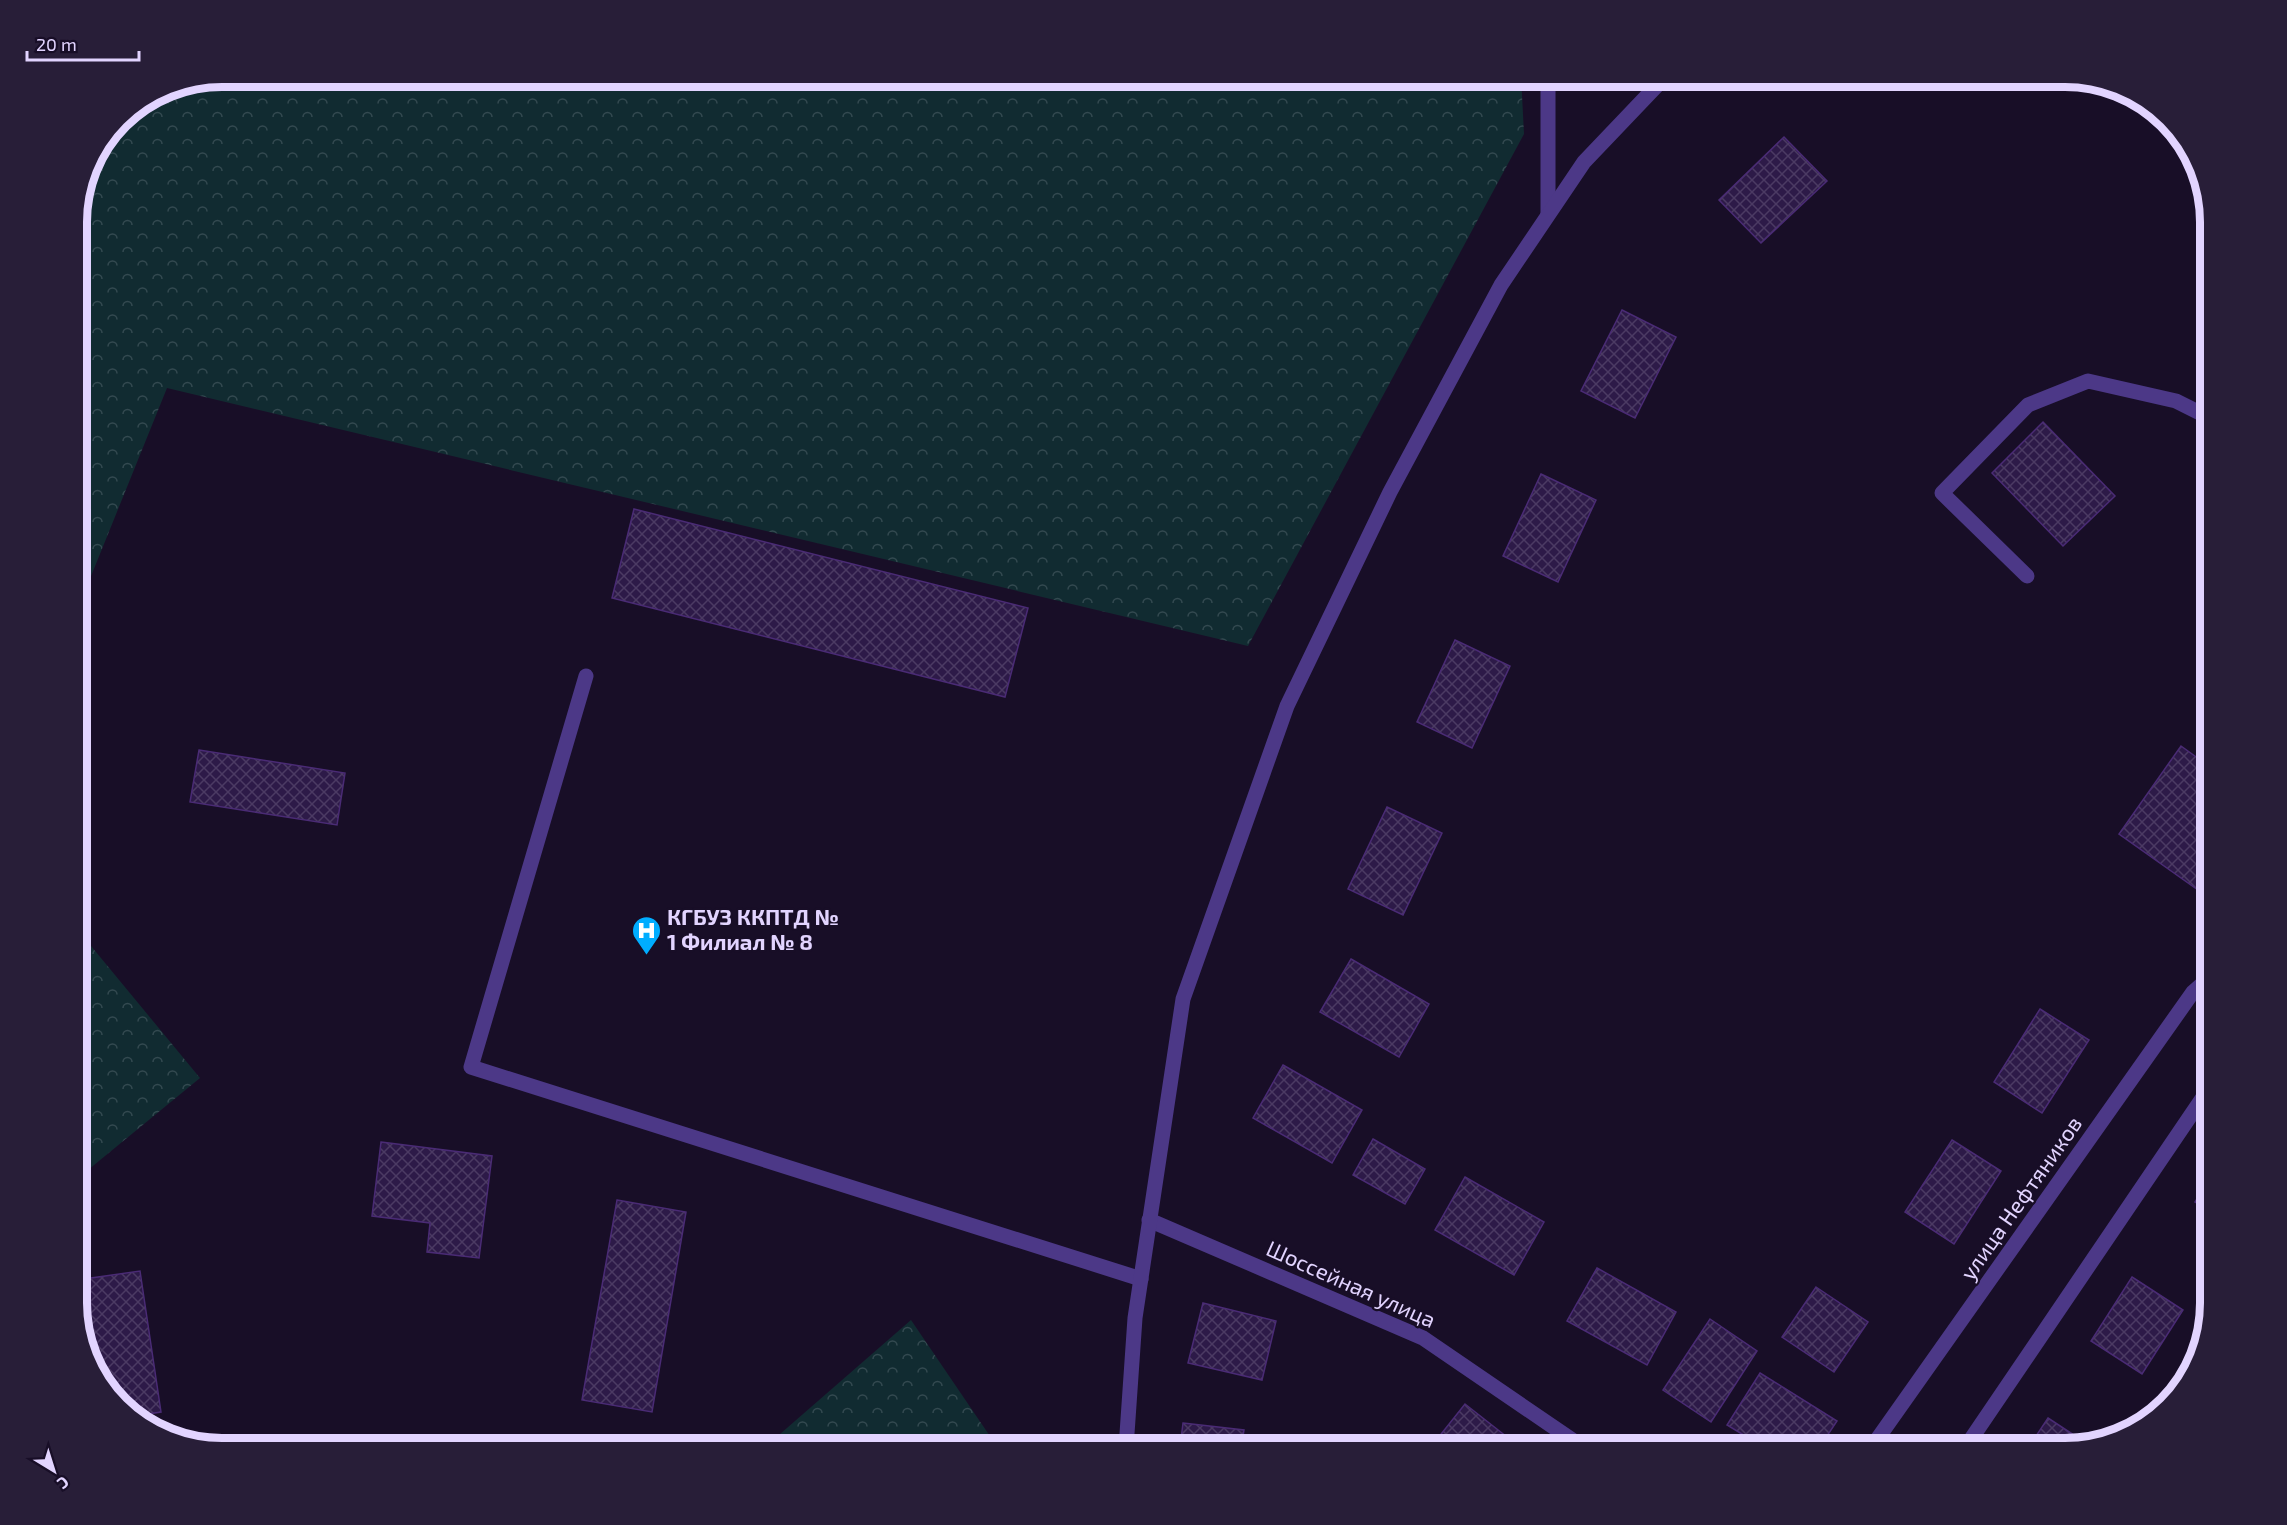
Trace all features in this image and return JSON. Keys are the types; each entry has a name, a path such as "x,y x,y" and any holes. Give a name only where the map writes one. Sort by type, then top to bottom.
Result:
{"street":[{"path":"1548,87 1548,214"},
{"path":"1127,1438 1134,1318 1183,999 1287,706 1390,492 1501,285 1584,162 1656,87"},
{"path":"2027,576 1942,493 2028,405 2088,381 2176,401 2200,413"},
{"path":"586,676 471,1067 1141,1279"},
{"name":"улица Нефтяников","path":"1879,1438 2193,992 2200,986"},
{"path":"1972,1438 2200,1103"},
{"name":"Шоссейная улица","path":"1149,1220 1423,1338 1568,1438"}],"green space":[{"path":"1522,87 1524,134 1248,646 167,388 87,586 87,213 90,196 101,162 115,140 133,121 170,97 204,88"},
{"path":"87,941 200,1078 87,1171"},
{"path":"911,1320 991,1438 775,1438"}],"building":[{"path":"1784,137 1827,181 1761,243 1719,200"},
{"path":"1622,310 1676,337 1635,418 1581,391"},
{"path":"2043,422 2115,496 2063,546 1992,473"},
{"path":"1541,474 1596,500 1558,582 1503,556"},
{"path":"634,509 1028,608 1005,697 612,598"},
{"path":"1455,640 1510,666 1472,748 1417,722"},
{"path":"2181,746 2200,760 2200,887 2198,890 2119,834"},
{"path":"199,750 345,773 337,825 190,802"},
{"path":"1387,807 1442,833 1403,915 1348,889"},
{"path":"1351,959 1429,1004 1399,1057 1320,1012"},
{"path":"2040,1009 2089,1040 2042,1113 1994,1082"},
{"path":"1283,1065 1362,1110 1332,1163 1253,1118"},
{"path":"1373,1139 1425,1169 1405,1204 1353,1175"},
{"path":"1952,1140 2001,1171 1954,1244 1905,1212"},
{"path":"381,1142 492,1156 479,1258 427,1252 430,1223 372,1216"},
{"path":"1465,1177 1544,1222 1514,1275 1435,1230"},
{"path":"2200,1194 2200,1205 2195,1202"},
{"path":"617,1200 686,1212 652,1412 582,1400"},
{"path":"1597,1268 1676,1312 1647,1365 1567,1321"},
{"path":"140,1271 161,1412 146,1414 121,1392 105,1370 97,1355 90,1329 87,1312 87,1279"},
{"path":"2132,1277 2183,1310 2142,1374 2091,1341"},
{"path":"1816,1287 1868,1322 1834,1372 1782,1337"},
{"path":"1203,1303 1276,1321 1262,1380 1188,1363"},
{"path":"1710,1319 1757,1351 1711,1422 1663,1390"},
{"path":"1760,1373 1837,1421 1826,1438 1748,1438 1727,1425"},
{"path":"1465,1404 1508,1438 1438,1438"},
{"path":"2048,1418 2077,1437 2074,1438 2035,1438"},
{"path":"1183,1423 1244,1430 1243,1438 1181,1438"}],"place":[{"name":"КГБУЗ ККПТД № 1 Филиал № 8","path":"646,956"}]}
